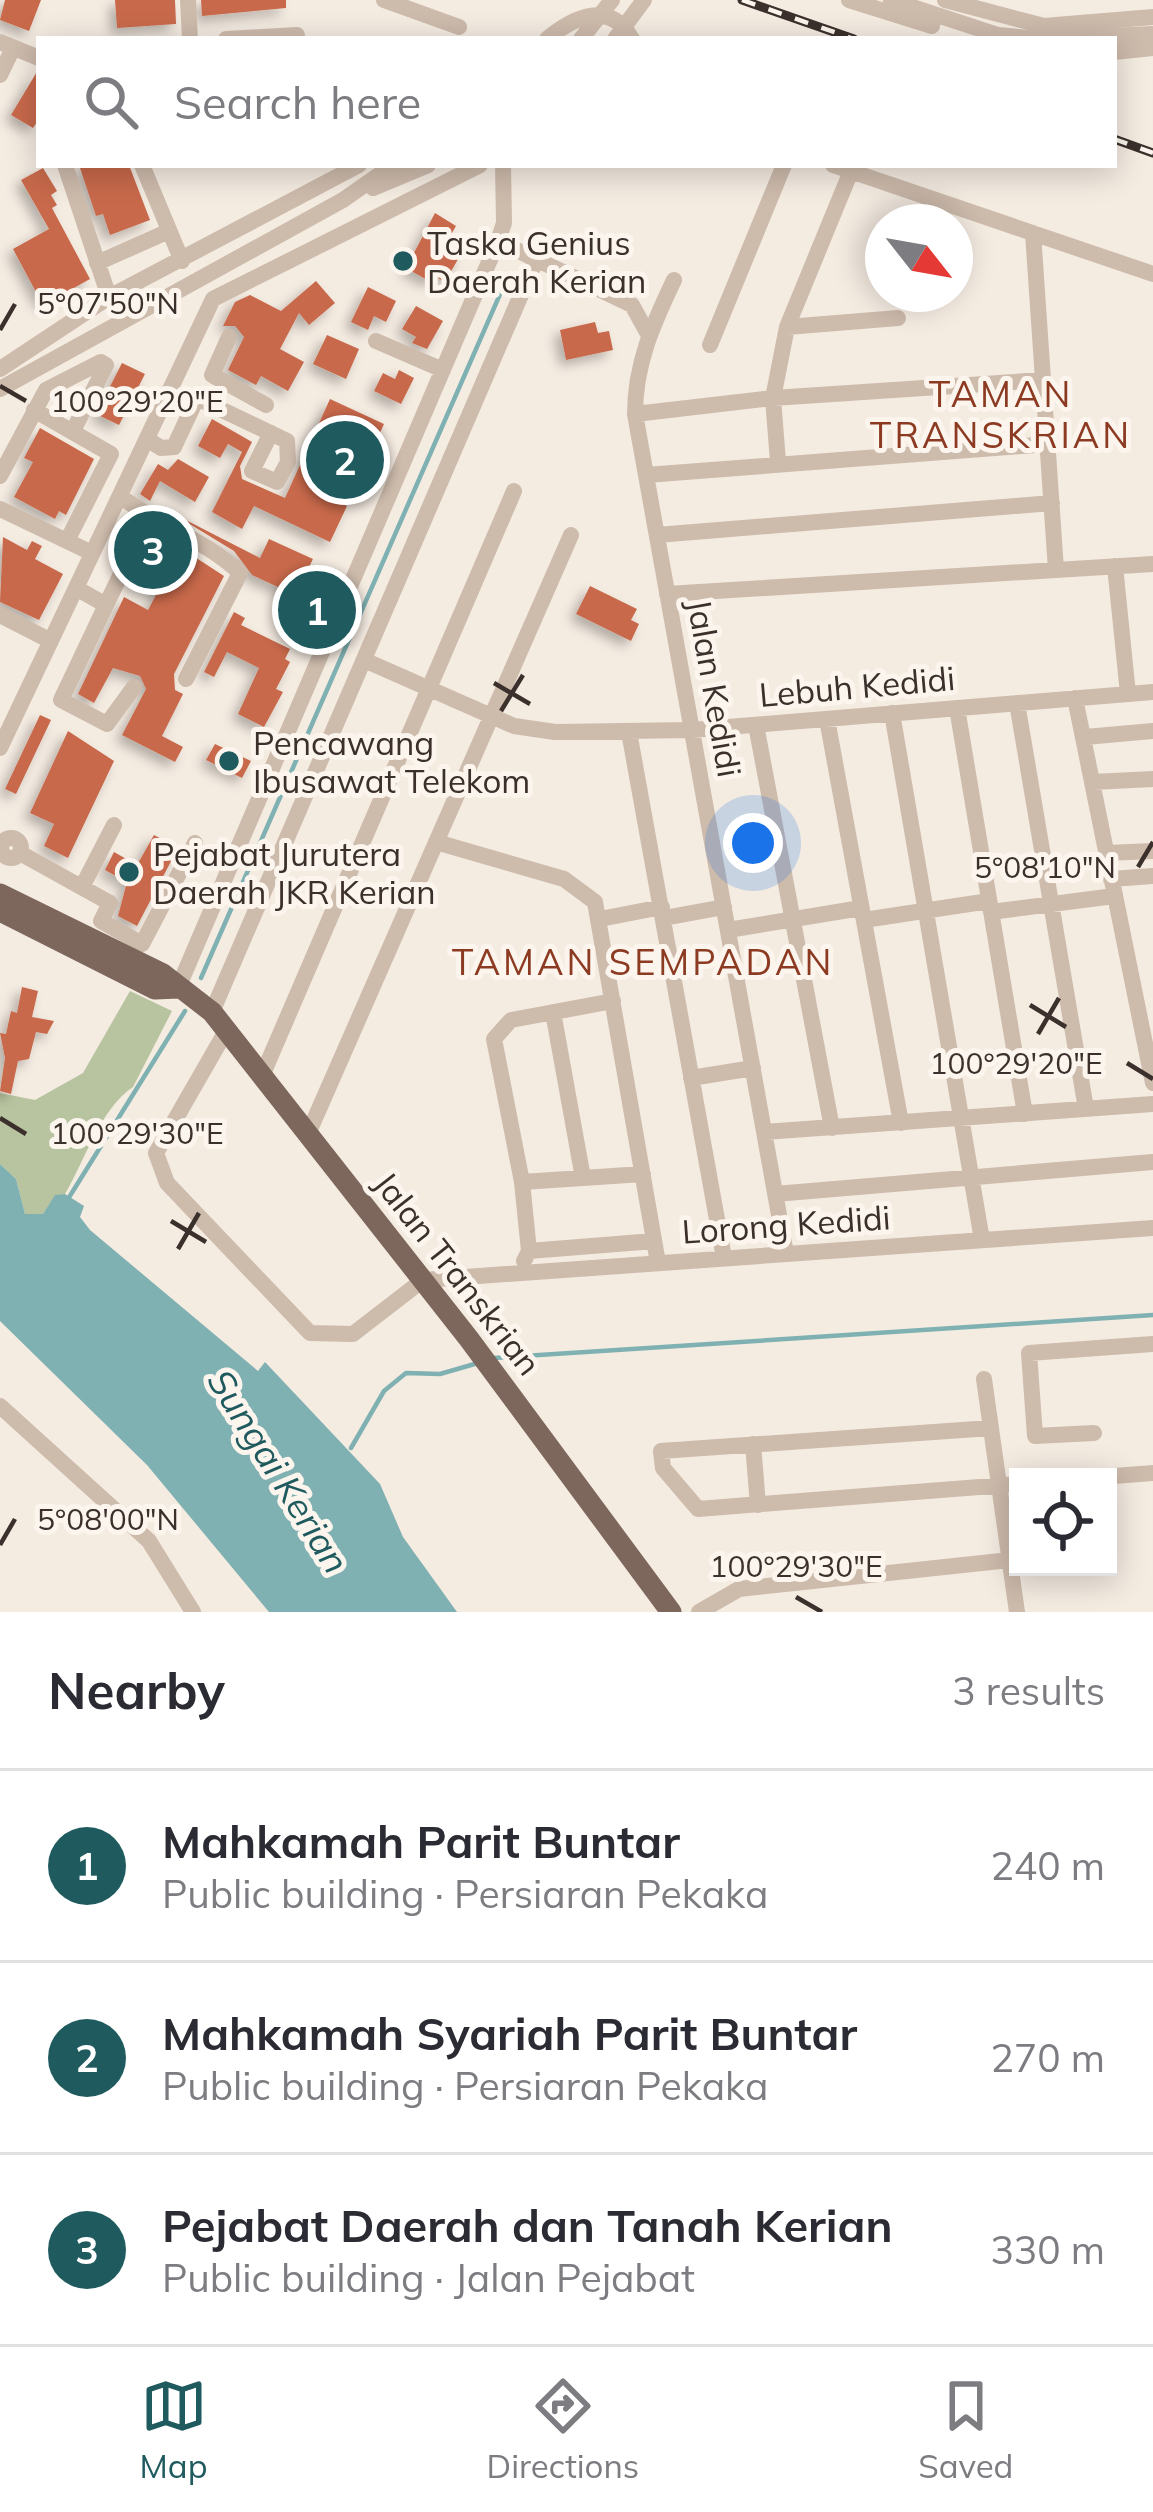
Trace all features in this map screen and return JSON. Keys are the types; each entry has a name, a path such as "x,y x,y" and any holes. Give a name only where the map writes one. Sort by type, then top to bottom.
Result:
{"main road":[{"name":"Jalan Transkrian","path":"0,894 163,974 212,1012 469,1339 670,1612"},
{"path":"0,911 155,988 178,988"}],"street":[{"path":"188,0 190,36"},
{"path":"385,0 459,27"},
{"path":"583,36 612,0"},
{"path":"617,36 644,0"},
{"path":"849,0 963,36"},
{"path":"891,0 1009,36"},
{"path":"945,0 1044,26 1153,16"},
{"path":"422,14 442,11"},
{"path":"551,36 576,16 591,12 620,22 630,36"},
{"path":"1109,36 1153,34"},
{"path":"279,36 297,35"},
{"path":"0,75 7,45 36,57"},
{"path":"1117,52 1153,48"},
{"path":"66,168 109,297"},
{"path":"143,168 182,261"},
{"path":"0,369 109,297 353,168"},
{"path":"0,389 343,200 389,168"},
{"path":"343,200 421,168"},
{"path":"0,748 213,299 474,168"},
{"path":"178,988 498,241 505,223 502,168"},
{"path":"710,345 783,168"},
{"path":"778,462 773,398 787,327 842,168 1153,274"},
{"path":"97,262 169,231"},
{"path":"1034,233 1056,570"},
{"path":"498,241 632,305 648,334"},
{"path":"212,1012 536,260"},
{"name":"Jalan Kedidi","path":"674,280 648,334 635,383 634,414 786,1254"},
{"path":"787,327 898,318"},
{"path":"229,337 212,375 266,404"},
{"path":"376,341 443,370"},
{"path":"189,356 213,366"},
{"path":"0,476 46,390 104,363 74,431"},
{"path":"634,414 773,398 1043,380"},
{"path":"148,439 161,448 173,447 197,398 271,434"},
{"path":"34,410 111,454 67,542"},
{"path":"646,476 1048,444"},
{"path":"262,1076 514,491"},
{"path":"120,496 148,518 225,559 240,573 186,679"},
{"path":"656,535 1052,503"},
{"path":"0,508 92,553"},
{"path":"134,687 107,724 61,700 148,518"},
{"path":"308,1134 571,536"},
{"path":"667,594 1153,564"},
{"path":"1115,566 1128,694"},
{"path":"76,587 106,605"},
{"path":"0,615 51,641"},
{"name":"Lebuh Kedidi","path":"364,660 491,717 535,731 692,730 1153,692"},
{"path":"1076,698 1153,1083"},
{"path":"1017,703 1086,1109"},
{"path":"957,708 1025,1114"},
{"path":"892,713 982,1240"},
{"path":"827,719 901,1123"},
{"path":"756,725 832,1128"},
{"path":"1085,737 1153,731"},
{"path":"629,732 724,1258"},
{"path":"1094,782 1153,779"},
{"path":"82,887 114,825"},
{"path":"436,842 564,879 595,902 658,1263"},
{"path":"1,843 7,857 20,853 110,903 101,921 142,944 195,843"},
{"path":"1107,853 1153,851"},
{"path":"728,930 795,919 1051,904 1153,876"},
{"path":"600,919 724,908"},
{"path":"519,1273 529,1251 522,1182 494,1039 511,1019 613,1000"},
{"path":"553,1012 583,1178"},
{"path":"226,1031 156,1153 166,1183 310,1333 352,1334 423,1280"},
{"path":"691,1078 753,1068"},
{"path":"764,1132 1153,1104"},
{"path":"776,1194 1153,1162"},
{"path":"522,1182 643,1174"},
{"name":"Lorong Kedidi","path":"423,1280 1153,1228"},
{"path":"529,1251 654,1241"},
{"path":"1094,1433 1035,1436 1029,1353 1153,1344"},
{"path":"983,1379 1008,1485 1009,1522"},
{"path":"0,1406 149,1541 194,1612"},
{"path":"991,1428 661,1450 663,1468 698,1509 1008,1485"},
{"path":"753,1444 758,1505"},
{"path":"1117,1476 1153,1473"},
{"path":"699,1612 739,1588 1009,1560"},
{"path":"1012,1576 1017,1612"}],"green space":[{"path":"130,991 172,1011 133,1087 103,1121 65,1194 55,1196 43,1214 25,1214 16,1179 0,1164 0,1093 35,1100 83,1073"}],"water":[{"name":"Sungai Kerian","path":"0,1164 16,1179 25,1214 43,1214 55,1195 65,1194 84,1206 80,1217 90,1230 258,1371 265,1362 380,1484 403,1537 457,1612 269,1612 147,1465 0,1321"}],"building":[{"path":"5,0 41,0 29,31 0,20"},
{"path":"115,0 175,0 176,24 117,28"},
{"path":"201,0 286,0 286,8 202,16"},
{"path":"36,73 36,124 33,128 11,115"},
{"path":"43,168 57,191 51,195 57,205 52,208 90,279 43,305 13,249 49,229 21,180"},
{"path":"80,168 130,168 150,220 110,235 103,214 96,216"},
{"path":"435,213 456,226 445,245 461,254 445,282 433,275 429,281 406,268"},
{"path":"316,281 335,303 309,325 299,313 280,349 304,362 288,391 261,376 256,385 228,370 244,337 235,326 223,326 235,302 250,295 281,311"},
{"path":"368,287 396,301 386,322 374,316 368,330 351,322"},
{"path":"416,306 443,321 427,349 412,343 416,337 402,329"},
{"path":"595,322 598,333 609,331 613,350 566,360 560,330"},
{"path":"327,335 359,349 346,379 313,364"},
{"path":"122,363 145,374 119,425 96,414"},
{"path":"399,370 414,378 401,404 374,391 383,373 395,379"},
{"path":"330,399 384,424 366,464 348,455 329,497 347,506 330,542 254,506 242,529 212,512 242,452 228,444 220,458 198,446 212,419 252,442 240,466 242,479 285,498"},
{"path":"40,428 94,459 66,515 59,511 55,519 14,497 33,462 24,458"},
{"path":"178,459 209,477 195,502 160,481 150,501 140,494 158,464 168,470"},
{"path":"170,512 260,558 269,539 313,559 305,575 314,579 304,599 252,575 234,551"},
{"path":"3,537 27,550 32,541 42,546 35,559 63,574 39,620 0,602"},
{"path":"181,548 224,576 174,674 175,690 183,694 162,736 183,747 175,762 122,735 146,689 140,676 113,668 94,703 78,694 124,597 148,610"},
{"path":"590,586 637,609 631,620 639,624 631,641 576,614"},
{"path":"234,612 245,618 241,625 290,649 285,659 290,662 276,689 283,692 264,727 238,714 259,668 227,652 214,677 204,672"},
{"path":"40,715 51,720 16,794 5,789"},
{"path":"68,731 114,761 68,858 44,846 54,824 30,813"},
{"name":"Pencawang Ibusawat Telekom","path":"215,744 251,761 242,778 206,760"},
{"path":"154,835 178,848 137,926 118,916 127,882 105,870 114,852 137,865"},
{"path":"22,987 38,991 32,1017 54,1021 47,1034 36,1032 29,1059 18,1061 11,1094 0,1091 5,1058 0,1033 6,1034 11,1011 17,1013"}],"waterway":[{"path":"201,978 508,276"},
{"path":"68,1199 185,1011"},
{"path":"494,1358 1153,1315"},
{"path":"351,1448 384,1391 406,1373 440,1374 478,1363"}],"railway":[{"path":"742,0 845,36"},
{"path":"1117,140 1153,153"}],"place":[{"name":"Taska Genius Daerah Kerian","path":"403,261"},
{"name":"Mahkamah Syariah Parit Buntar","path":"345,460"},
{"name":"Pejabat Daerah dan Tanah Kerian","path":"153,550"},
{"name":"Mahkamah Parit Buntar","path":"317,610"},
{"name":"Pencawang Ibusawat Telekom","path":"229,761"},
{"name":"Pejabat Jurutera Daerah JKR Kerian","path":"129,872"}],"district":[{"name":"TAMAN TRANSKRIAN","path":"1001,414"},
{"name":"TAMAN SEMPADAN","path":"643,961"}]}
